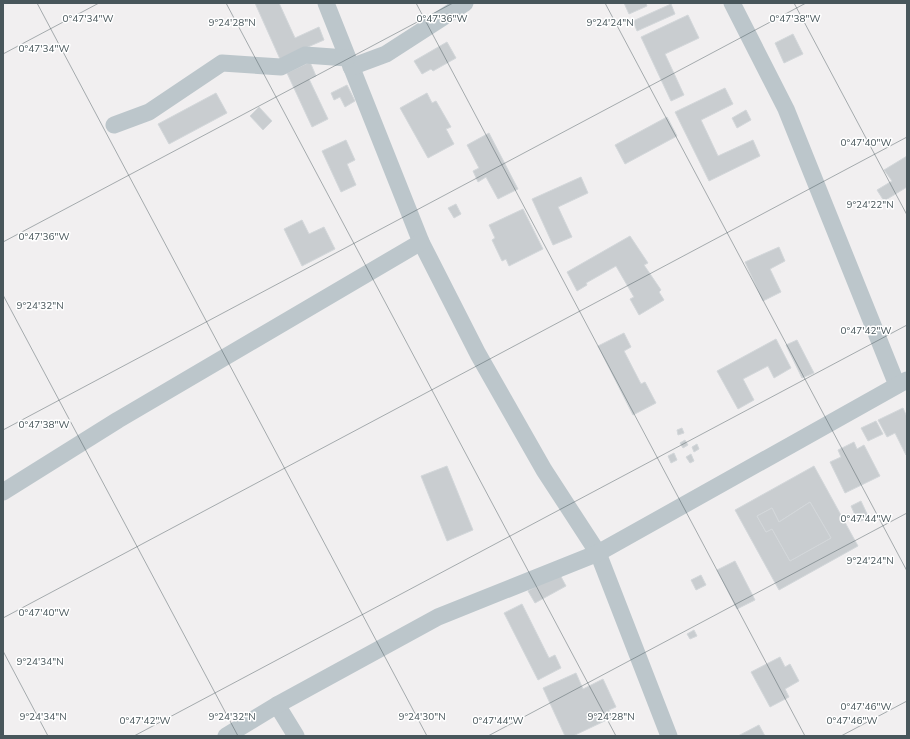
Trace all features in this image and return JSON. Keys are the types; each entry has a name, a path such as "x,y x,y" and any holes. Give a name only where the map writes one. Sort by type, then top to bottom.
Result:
{"street":[{"path":"326,3 421,242 478,354 544,470 598,553 669,736"},
{"path":"114,125 149,112 222,63 281,67 306,55 349,62 386,54 465,3"},
{"path":"226,736 277,705 438,617 598,553 902,383 786,109 732,3"},
{"path":"3,492 118,420 421,242"},
{"path":"277,705 296,736"}],"building":[{"path":"255,3 279,3 295,38 319,27 324,40 280,59"},
{"path":"624,3 646,3 647,6 629,14"},
{"path":"671,4 675,14 637,31 633,21"},
{"path":"688,15 699,38 665,54 684,95 671,101 641,37"},
{"path":"793,34 803,54 784,63 775,43"},
{"path":"447,42 456,58 433,71 431,69 422,74 414,61"},
{"path":"310,62 316,76 309,79 328,119 312,127 287,73"},
{"path":"347,85 355,101 345,107 340,97 334,100 331,93"},
{"path":"725,88 733,104 701,120 718,156 753,140 760,156 709,181 675,112"},
{"path":"216,93 227,113 169,144 158,124"},
{"path":"427,93 432,103 436,101 451,127 446,129 454,144 428,158 400,108"},
{"path":"259,107 272,121 263,130 250,116"},
{"path":"746,110 751,120 737,128 732,118"},
{"path":"667,117 677,136 625,164 615,145"},
{"path":"489,133 518,189 498,199 486,177 478,182 473,171 479,168 467,145"},
{"path":"346,140 355,160 347,164 356,185 341,192 322,151"},
{"path":"907,156 907,187 884,201 877,190 892,181 884,170"},
{"path":"581,177 588,193 558,207 572,237 553,245 532,199"},
{"path":"456,204 461,214 454,218 448,208"},
{"path":"523,209 543,249 509,266 506,259 502,261 492,240 495,238 489,225"},
{"path":"302,220 309,234 324,227 335,249 302,266 284,229"},
{"path":"630,236 648,263 644,265 661,290 659,292 664,300 639,315 630,299 634,297 616,266 586,283 587,285 577,291 567,272"},
{"path":"779,247 785,261 770,269 781,292 763,301 745,262"},
{"path":"624,333 631,347 624,351 641,384 645,382 656,403 633,415 598,346"},
{"path":"776,339 791,368 774,378 768,366 743,379 754,400 738,409 717,371"},
{"path":"797,340 814,373 802,378 786,345"},
{"path":"903,408 907,417 906,455 895,433 887,437 878,420"},
{"path":"876,421 883,434 868,441 861,428"},
{"path":"682,428 684,433 678,435 677,430"},
{"path":"685,440 688,445 683,448 680,443"},
{"path":"854,442 857,449 864,445 880,476 845,493 830,462 841,457 838,450"},
{"path":"697,444 699,449 694,452 692,447"},
{"path":"674,453 677,460 671,463 668,456"},
{"path":"691,454 694,461 690,463 686,457"},
{"path":"447,466 473,530 447,541 421,476"},
{"path":"814,466 858,546 779,590 735,510","holes":["810,502 831,538 790,561 772,529 766,532 757,516 772,508 779,522"]},
{"path":"861,501 869,518 858,522 851,506"},
{"path":"810,502 831,538 790,561 772,529 766,532 757,516 772,508 779,522"},
{"path":"735,561 755,600 737,609 717,570"},
{"path":"559,573 566,586 535,603 528,591"},
{"path":"701,575 706,585 696,590 691,580"},
{"path":"522,604 549,658 555,655 561,668 538,680 504,613"},
{"path":"694,630 697,636 690,639 687,634"},
{"path":"780,657 785,667 790,664 799,681 785,689 789,697 770,707 751,672"},
{"path":"576,673 583,689 603,679 616,707 609,710 613,717 573,736 565,736 543,688"},
{"path":"759,725 765,736 738,736"}]}
